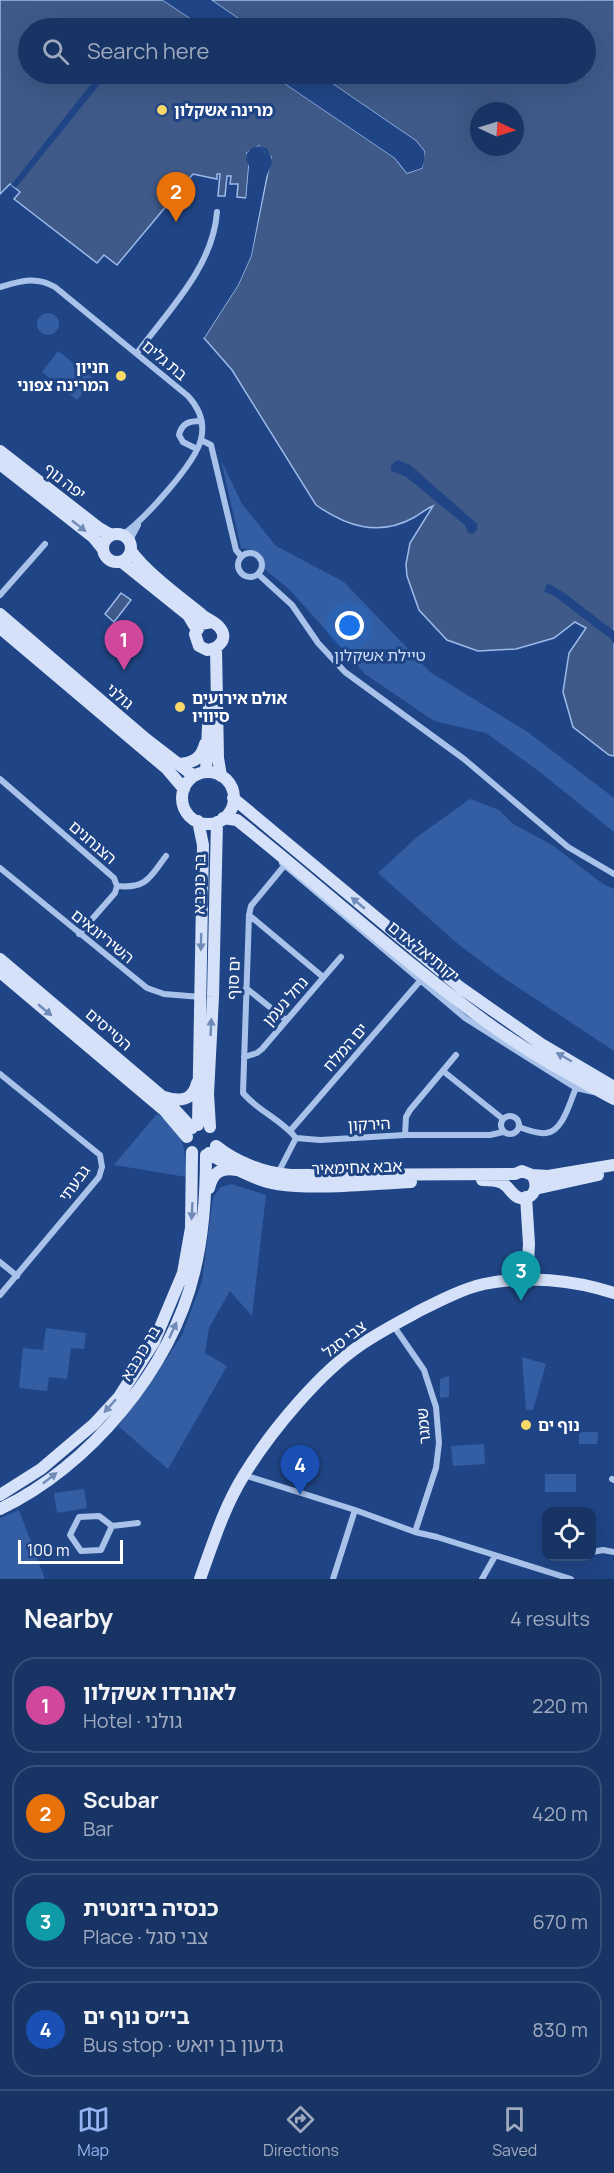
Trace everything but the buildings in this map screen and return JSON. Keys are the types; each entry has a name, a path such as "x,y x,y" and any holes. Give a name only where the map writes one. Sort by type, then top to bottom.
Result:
{"main road":[{"name":"יפה נוף","path":"0,451 99,528 124,541 141,562 212,622"},
{"name":"יפה נוף","path":"0,464 93,537 102,548"},
{"path":"105,540 124,541 126,560 115,563 108,560 102,548 105,540"},
{"path":"122,562 188,615 197,630"},
{"name":"גולני","path":"0,614 146,739 179,764 200,774"},
{"path":"203,649 216,648 222,642 223,635 220,628 212,622 204,623 197,630 195,638 203,649 209,669 208,731 200,774 184,789 182,796 184,808 189,814 198,821 209,823 220,820 231,809 233,798 229,784 221,776 218,758 216,648"},
{"name":"גולני","path":"0,628 167,770 184,789"},
{"path":"179,764 191,763 201,756 208,731"},
{"path":"200,774 221,776"},
{"name":"יקותיאל אדם","path":"233,798 461,988 512,1025 614,1088"},
{"name":"יקותיאל אדם","path":"220,820 237,820 434,982 487,1022 547,1062 614,1099"},
{"name":"בר כוכבא","path":"0,1496 41,1469 94,1424 119,1397 154,1342 183,1273 191,1228 192,1152 187,1145 197,1130 208,1094 220,820"},
{"name":"בר כוכבא","path":"197,1130 203,845 198,821"},
{"name":"הטייסים","path":"0,958 163,1096 197,1130"},
{"name":"הטייסים","path":"0,972 165,1111 197,1130"},
{"path":"163,1096 180,1101 191,1096 200,1068"},
{"name":"בר כוכבא","path":"0,1509 42,1484 100,1435 147,1377 165,1347 179,1318 194,1275 203,1229 210,1151 216,1134 197,1130"},
{"path":"192,1152 200,1155 210,1151"},
{"name":"אבא אחימאיר","path":"210,1151 243,1171 276,1184 493,1180 503,1183 510,1190"},
{"name":"אבא אחימאיר","path":"210,1151 278,1174 515,1174"},
{"path":"614,1165 548,1176 532,1175 522,1171 515,1174 510,1181 510,1190 518,1197 614,1171"},
{"path":"205,1207 213,1175 217,1171 229,1168 243,1171"},
{"path":"527,1280 531,1193 536,1181 532,1175"},
{"name":"צבי סגל","path":"200,1579 220,1522 244,1475 297,1406 334,1366 360,1345 444,1299 481,1285 527,1280 574,1284 614,1293"}],"street":[{"path":"136,353 190,282 205,258 212,242 217,212"},
{"name":"בת גלים","path":"0,287 26,280 39,280 55,287 188,396 198,408 201,440 197,449 190,461 124,541"},
{"path":"197,449 183,442 179,435 183,425 187,422 201,421"},
{"path":"201,440 211,445 236,550 241,556"},
{"path":"0,595 45,544"},
{"path":"251,553 258,556 262,563 258,574 247,577 240,573 237,565 241,556 251,553"},
{"path":"258,574 292,605 318,643 345,672 464,759 568,847 614,874"},
{"name":"הצנחנים","path":"0,779 114,878 117,886 116,893 79,934"},
{"path":"270,846 284,866 465,1018 576,1088 601,1092"},
{"path":"117,886 141,886 166,856"},
{"name":"ים סוף","path":"284,866 251,906 249,915 243,1093 290,1131"},
{"name":"השיריונאים","path":"0,868 147,988 164,994 201,997"},
{"path":"249,915 323,977"},
{"name":"נחל נעמן","path":"244,1057 262,1049 341,957"},
{"name":"ים המלח","path":"290,1131 420,981"},
{"path":"246,988 286,1020"},
{"path":"405,1135 406,1117 410,1110 456,1055"},
{"path":"443,1071 503,1119"},
{"name":"גבעתי","path":"0,1074 100,1155 102,1167 99,1177 0,1295"},
{"path":"519,1127 544,1134 553,1132 560,1125 576,1088"},
{"path":"507,1116 513,1116 519,1127 511,1134 503,1132 501,1124 507,1116"},
{"path":"278,1174 296,1138 290,1131"},
{"name":"הירקון","path":"296,1138 320,1140 405,1135 490,1135 503,1132"},
{"path":"0,1262 17,1276"},
{"name":"שמגר","path":"393,1325 424,1370 436,1407 439,1443 436,1468 416,1530"},
{"path":"244,1475 571,1579"},
{"path":"333,1579 356,1510"},
{"path":"112,1526 101,1550 81,1551 70,1535 79,1517 99,1516 112,1526 138,1523"},
{"path":"596,1551 614,1552"},
{"path":"482,1579 495,1556"}],"green space":[{"path":"44,313 52,313 59,320 59,328 52,335 44,335 37,328 37,320"},
{"path":"58,351 94,379 77,400 42,372"},
{"name":"טיילת אשקלון","path":"221,460 242,504 276,546 344,582 430,672 529,733 614,798 614,832 540,772 486,733 434,721 365,674 289,589 264,569 258,553 241,548"},
{"path":"470,799 499,810 513,824 552,845 603,884 614,889 614,1051 498,974 458,944 378,873 417,837"},
{"path":"157,1114 173,1127 182,1141 186,1157 186,1177 114,1165"},
{"path":"231,1184 266,1195 252,1316 230,1291 209,1328 205,1353 227,1366 168,1469 118,1426 152,1381 182,1335 202,1281 213,1197 221,1187"},
{"path":"46,1328 86,1333 84,1349 71,1348 67,1379 49,1377 47,1391 19,1388 23,1348 43,1350"},
{"path":"522,1357 546,1364 533,1410 526,1410"},
{"path":"449,1376 449,1397 440,1398 440,1379"},
{"path":"579,1432 598,1432 597,1444 579,1444"},
{"path":"484,1444 485,1464 453,1466 451,1446"},
{"path":"545,1474 576,1474 576,1492 545,1492"},
{"path":"84,1489 87,1508 57,1513 54,1493"},
{"path":"19,1510 45,1579 0,1579 0,1518"}],"shaded area":[{"path":"0,0 163,0 190,18 18,18 18,84 286,84 395,158 407,173 422,168 424,151 416,141 333,84 596,84 596,18 237,18 211,0 614,0 614,756 609,755 573,727 563,692 569,653 586,628 575,622 554,638 516,649 478,651 447,640 419,610 407,576 406,564 410,543 433,506 400,524 375,528 339,519 316,505 232,370 204,338 238,285 251,256 271,157 259,146 247,153 249,165 246,198 237,197 238,184 230,184 231,176 227,176 225,196 218,196 220,174 217,174 217,179 193,174 117,265 104,255 97,263 14,199 20,192 10,184 0,194"},
{"path":"121,593 131,600 114,622 105,614"}],"pier":[{"path":"163,0 169,0 194,18 190,18"},
{"path":"208,0 237,18 233,18"},
{"path":"91,84 100,84 16,188 11,185"},
{"path":"286,84 291,84 396,156 408,169 419,166 421,152 414,143 329,84 333,84 416,141 424,151 422,168 407,173 395,158"},
{"path":"259,146 267,149 272,163 266,177 251,256 238,285 204,338 202,336 235,284 249,255 263,177 269,162 265,152 258,149 250,155 252,166 249,199 246,201 249,166 246,160 247,153"},
{"path":"398,460 410,465 474,521 477,524 477,530 473,534 468,533 465,525 405,476 391,471 391,465"},
{"path":"547,583 563,592 614,631 614,644 611,639 553,595 544,592"}],"place":[{"name":"מרינה אשקלון","path":"162,110"},
{"name":"Scubar","path":"176,222"},
{"name":"חניון המרינה צפוני","path":"121,376"},
{"name":"לאונרדו אשקלון","path":"124,670"},
{"name":"אולם אירועים סיוויו","path":"180,707"},
{"name":"כנסיה ביזנטית","path":"521,1301"},
{"name":"נוף ים","path":"526,1425"},
{"name":"בי״ס נוף ים","path":"300,1495"}]}
